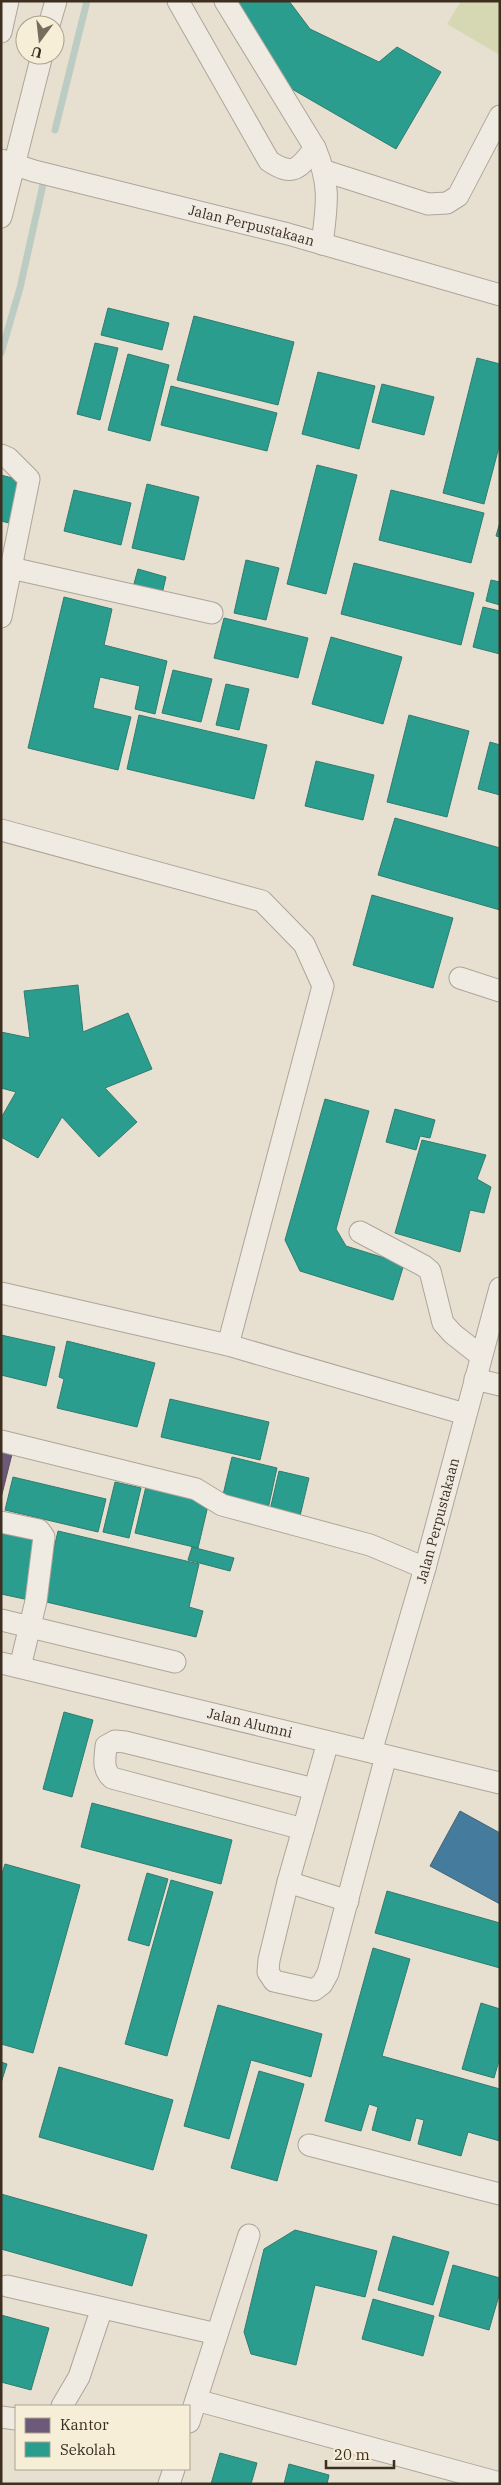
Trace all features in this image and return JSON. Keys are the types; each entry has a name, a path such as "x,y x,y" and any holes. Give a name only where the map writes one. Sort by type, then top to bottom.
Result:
{"street":[{"path":"1,32 8,1"},
{"path":"52,15 56,1"},
{"path":"178,1 269,161 281,169 292,171 303,164 315,148"},
{"path":"225,1 315,148 325,171 327,200 322,244"},
{"path":"1,217 7,162 39,65"},
{"path":"325,171 428,204 448,203 458,196 500,116"},
{"name":"Jalan Perpustakaan","path":"7,162 322,244 500,295"},
{"path":"1,455 8,458 29,479 1,617"},
{"path":"11,568 212,613"},
{"path":"1,830 262,901 304,944 323,986 228,1345"},
{"path":"460,978 500,991"},
{"path":"360,1232 430,1271 443,1323 452,1334 481,1356"},
{"name":"Jalan Perpustakaan","path":"328,1742 288,1882 269,1960 268,1972 274,1981 314,1990 322,1984 328,1973 348,1901 378,1748 465,1414 500,1288"},
{"path":"1,1293 228,1345 465,1414"},
{"path":"475,1379 500,1384"},
{"path":"1,1441 196,1489 222,1505 370,1545 425,1568"},
{"path":"1,1522 39,1530 44,1537 36,1601 30,1625 11,1665"},
{"path":"1,1620 30,1625 175,1662"},
{"name":"Jalan Alumni","path":"11,1665 328,1742 378,1748 500,1783"},
{"path":"303,1829 112,1778 106,1773 105,1768 106,1746 115,1741 125,1742 314,1789"},
{"path":"288,1882 348,1901"},
{"path":"309,2145 500,2194"},
{"path":"190,2419 249,2235"},
{"path":"6,2286 217,2334"},
{"path":"63,2405 79,2377 102,2308"},
{"path":"196,2400 497,2479"},
{"path":"1,2417 15,2419"},
{"path":"169,2484 174,2470"}],"green space":[{"path":"461,1 500,1 500,55 447,24"}],"building: Kantor":[{"path":"1,1448 13,1450 1,1498"}],"building: Sekolah":[{"path":"233,1 289,1 310,29 379,62 397,47 441,72 396,149 278,81"},
{"path":"108,308 169,323 162,350 101,335"},
{"path":"194,316 294,342 278,405 177,380"},
{"path":"95,343 118,348 100,420 77,414"},
{"path":"128,354 169,365 150,441 108,430"},
{"path":"477,358 500,364 500,443 484,504 443,493"},
{"path":"318,372 375,386 359,449 302,434"},
{"path":"382,384 434,397 424,435 372,422"},
{"path":"171,386 277,413 267,451 161,425"},
{"path":"317,465 357,475 326,594 287,584"},
{"path":"1,475 23,481 13,524 1,521"},
{"path":"147,484 199,497 184,560 132,548"},
{"path":"74,490 131,503 121,545 64,531"},
{"path":"391,490 484,513 471,563 379,540"},
{"path":"500,522 500,537 496,536"},
{"path":"246,560 279,568 266,620 234,613"},
{"path":"354,563 474,593 461,645 341,614"},
{"path":"138,569 166,577 161,598 132,591"},
{"path":"491,580 500,582 500,605 486,601"},
{"path":"64,597 112,609 104,645 167,661 155,714 135,709 140,686 100,677 93,708 131,717 118,770 28,748"},
{"path":"483,607 500,611 500,654 473,647"},
{"path":"224,618 308,638 298,678 214,658"},
{"path":"331,637 402,657 383,724 312,704"},
{"path":"173,670 212,679 201,722 162,713"},
{"path":"226,684 249,689 239,730 216,725"},
{"path":"139,715 267,745 254,799 127,769"},
{"path":"409,715 469,731 447,817 387,802"},
{"path":"490,742 500,745 500,795 478,789"},
{"path":"316,761 374,775 363,820 305,806"},
{"path":"395,818 500,848 500,910 378,875"},
{"path":"372,895 453,918 433,988 353,965"},
{"path":"78,985 83,1032 128,1013 152,1069 105,1088 137,1122 99,1157 62,1117 38,1158 1,1137 1,1118 16,1092 1,1088 1,1032 30,1038 24,991"},
{"path":"325,1099 369,1111 336,1229 346,1246 404,1264 393,1300 300,1271 285,1240"},
{"path":"395,1109 435,1120 430,1138 420,1136 416,1150 386,1142"},
{"path":"422,1140 486,1155 477,1179 491,1187 484,1213 470,1210 460,1252 395,1233"},
{"path":"1,1335 55,1347 46,1386 1,1375"},
{"path":"67,1341 155,1363 137,1427 57,1408 64,1379 59,1377"},
{"path":"170,1399 269,1422 260,1460 161,1437"},
{"path":"232,1457 277,1468 268,1509 222,1499"},
{"path":"279,1471 309,1478 300,1516 270,1510"},
{"path":"13,1477 106,1499 98,1532 5,1510"},
{"path":"115,1482 141,1488 129,1538 103,1532"},
{"path":"147,1482 210,1497 198,1548 135,1533"},
{"path":"1,1526 44,1535 29,1600 1,1594"},
{"path":"58,1531 199,1564 189,1607 203,1611 196,1637 42,1601"},
{"path":"192,1547 234,1558 230,1571 188,1560"},
{"path":"64,1712 93,1720 72,1797 43,1789"},
{"path":"92,1803 232,1840 221,1884 81,1847"},
{"path":"5,1864 80,1885 33,2053 1,2044 1,1877"},
{"path":"147,1873 168,1879 149,1946 128,1940"},
{"path":"171,1880 213,1892 167,2056 125,2044"},
{"path":"387,1891 500,1923 500,1968 375,1933"},
{"path":"373,1948 410,1959 382,2056 500,2089 500,2141 468,2132 461,2156 418,2144 424,2120 416,2118 410,2141 372,2130 378,2107 369,2104 361,2131 325,2121"},
{"path":"481,2003 500,2009 500,2057 494,2078 462,2069"},
{"path":"218,2005 322,2034 311,2077 251,2060 229,2139 184,2126"},
{"path":"1,2062 7,2064 1,2083"},
{"path":"59,2067 173,2100 153,2170 39,2137"},
{"path":"259,2071 304,2084 277,2181 231,2168"},
{"path":"1,2194 147,2235 132,2286 1,2249"},
{"path":"295,2230 377,2251 365,2297 315,2285 296,2365 251,2354 244,2332 264,2249"},
{"path":"393,2236 449,2252 433,2305 378,2290"},
{"path":"453,2265 500,2278 500,2292 489,2330 439,2316"},
{"path":"373,2299 434,2316 423,2356 362,2339"},
{"path":"1,2315 49,2328 31,2390 1,2382"},
{"path":"220,2453 257,2463 251,2484 211,2484"},
{"path":"289,2464 329,2475 327,2484 284,2484"}],"building: Publik":[{"path":"460,1811 500,1833 500,1904 430,1866"}],"waterway":[{"path":"55,130 87,1"},
{"path":"1,353 20,288 44,180"}]}
